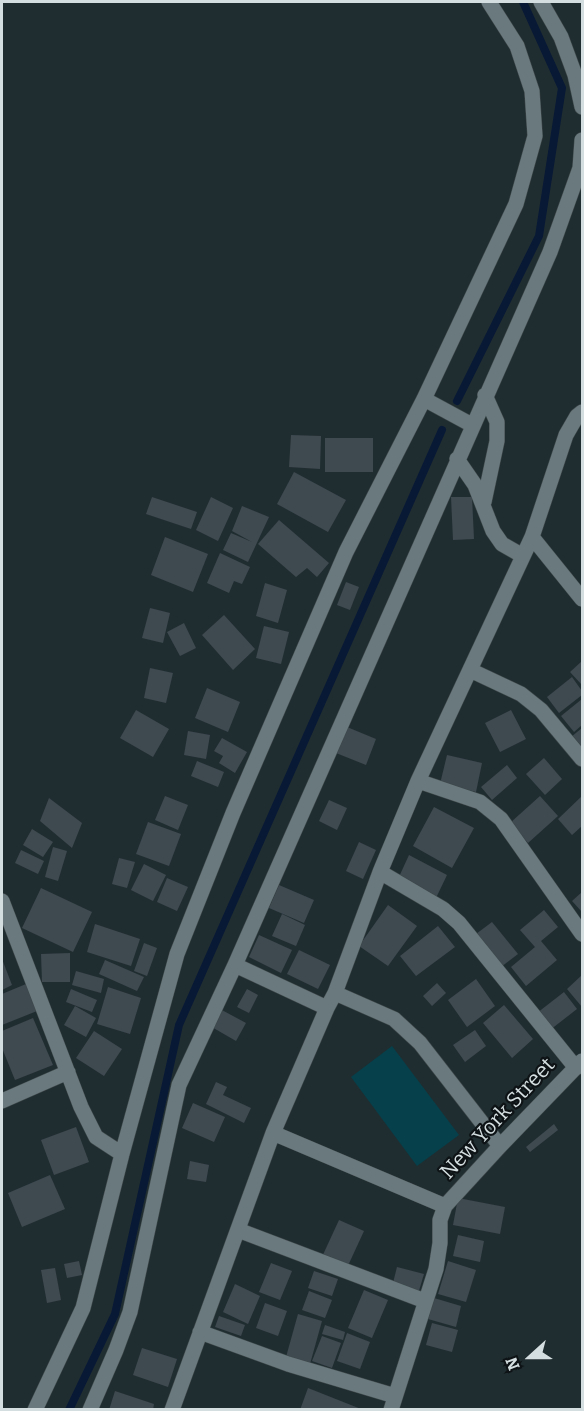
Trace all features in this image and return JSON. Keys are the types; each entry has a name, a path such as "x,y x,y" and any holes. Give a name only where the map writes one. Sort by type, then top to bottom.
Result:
{"street":[{"path":"35,1410 83,1308 122,1154 177,954 228,824 346,552 424,399 516,204 535,136 532,91 517,46 489,2"},
{"path":"541,2 561,37 575,75 582,107"},
{"path":"90,1410 130,1312 179,1085 235,965 550,252 580,168 582,140"},
{"path":"484,502 497,441 497,422 485,395"},
{"path":"424,399 472,425"},
{"path":"172,1410 273,1133 335,993 380,872 418,781 532,537 566,435 582,412"},
{"path":"457,459 475,485 484,502 494,531 502,544 523,556"},
{"path":"532,537 582,599"},
{"path":"470,670 520,694 541,710 582,759"},
{"path":"418,781 480,802 501,819 582,934"},
{"path":"380,872 443,909 459,922 579,1064"},
{"path":"2,902 68,1072 96,1137 122,1154"},
{"path":"235,965 327,1008"},
{"path":"335,993 394,1019 420,1044 500,1146"},
{"name":"New York Street","path":"445,1206 579,1064"},
{"path":"2,1101 68,1072"},
{"path":"200,1332 393,1403 436,1269 440,1243 440,1220 445,1206 273,1133"},
{"path":"238,1230 425,1301"}],"shaded area":[{"path":"392,1046 459,1135 417,1166 351,1077"}],"building":[{"path":"291,435 321,436 320,469 289,467"},
{"path":"325,438 373,438 373,472 325,472"},
{"path":"294,472 346,500 328,532 277,504"},
{"path":"152,497 197,512 191,529 146,514"},
{"path":"211,497 233,508 218,541 196,530"},
{"path":"451,497 472,497 474,539 453,540"},
{"path":"242,506 269,517 248,562 223,550 231,533 252,542 232,531"},
{"path":"279,520 329,563 317,577 307,568 296,577 258,544"},
{"path":"165,537 208,554 193,592 151,575"},
{"path":"220,553 250,567 242,584 234,581 229,593 207,583"},
{"path":"346,582 359,587 350,610 337,605"},
{"path":"265,583 287,590 278,623 256,616"},
{"path":"150,608 170,613 163,643 142,638"},
{"path":"224,615 255,649 233,670 202,635"},
{"path":"184,623 196,648 180,656 167,632"},
{"path":"264,626 289,632 281,664 256,658"},
{"path":"582,661 582,685 570,672"},
{"path":"150,668 173,673 166,703 144,698"},
{"path":"572,677 582,691 582,695 559,713 547,697"},
{"path":"207,688 240,702 228,732 195,718"},
{"path":"582,699 582,725 574,732 561,716"},
{"path":"136,710 169,729 153,757 120,738"},
{"path":"511,710 526,739 500,752 485,723"},
{"path":"347,727 376,739 366,765 336,753"},
{"path":"582,728 582,752 571,737"},
{"path":"188,731 210,735 206,759 184,755"},
{"path":"222,738 247,752 235,773 219,763 223,756 214,751"},
{"path":"447,755 482,763 476,792 440,784"},
{"path":"544,758 562,779 545,795 526,774"},
{"path":"197,761 224,772 218,787 191,776"},
{"path":"507,765 517,778 492,800 481,787"},
{"path":"165,796 188,805 178,830 155,820"},
{"path":"540,796 558,816 528,843 510,823"},
{"path":"582,796 582,826 572,835 558,819"},
{"path":"49,798 82,823 72,848 40,821"},
{"path":"329,800 347,808 337,830 319,821"},
{"path":"434,807 474,828 452,868 413,846"},
{"path":"148,822 181,834 169,866 136,854"},
{"path":"32,829 53,842 43,857 23,845"},
{"path":"359,842 376,850 363,879 346,871"},
{"path":"53,847 67,851 58,881 45,877"},
{"path":"21,850 44,861 38,874 15,863"},
{"path":"409,855 447,875 436,898 398,879"},
{"path":"119,858 135,862 127,888 112,884"},
{"path":"144,864 166,875 153,901 131,890"},
{"path":"167,878 188,887 177,911 157,902"},
{"path":"279,885 314,900 304,923 269,908"},
{"path":"41,888 92,912 73,952 22,928"},
{"path":"582,892 582,912 572,901"},
{"path":"388,905 417,926 388,966 359,946"},
{"path":"544,910 558,927 541,941 557,960 526,986 511,967 535,947 520,930"},
{"path":"282,914 305,925 296,946 272,936"},
{"path":"492,922 518,954 501,967 476,934"},
{"path":"95,924 140,939 131,966 87,952"},
{"path":"438,926 455,947 416,976 400,956"},
{"path":"259,935 292,950 281,973 249,957"},
{"path":"144,943 157,948 147,976 134,971"},
{"path":"299,950 330,965 318,989 287,974"},
{"path":"70,953 70,982 42,982 41,954"},
{"path":"2,959 12,985 2,990"},
{"path":"105,960 144,977 137,991 99,974"},
{"path":"76,971 104,979 101,993 72,985"},
{"path":"582,975 582,1007 567,989"},
{"path":"476,979 495,1006 467,1027 448,1000"},
{"path":"437,983 446,993 432,1006 423,996"},
{"path":"26,984 37,1011 2,1025 2,994"},
{"path":"108,987 141,998 130,1034 97,1024"},
{"path":"71,989 97,1000 92,1012 66,1002"},
{"path":"247,989 258,995 249,1013 237,1007"},
{"path":"564,992 577,1009 550,1030 537,1013"},
{"path":"504,1005 533,1039 512,1058 483,1023"},
{"path":"75,1006 96,1018 86,1037 64,1025"},
{"path":"220,1009 246,1023 236,1041 210,1026"},
{"path":"33,1018 53,1065 15,1080 2,1048 2,1031"},
{"path":"475,1030 486,1046 465,1062 453,1045"},
{"path":"94,1031 122,1049 104,1076 76,1058"},
{"path":"216,1082 227,1087 223,1095 251,1108 244,1123 206,1104"},
{"path":"193,1103 225,1117 214,1142 182,1128"},
{"path":"554,1124 558,1130 530,1152 526,1147"},
{"path":"76,1127 89,1162 54,1175 41,1140"},
{"path":"190,1161 209,1165 206,1182 187,1179"},
{"path":"50,1175 65,1209 22,1227 8,1193"},
{"path":"458,1198 505,1207 500,1234 453,1225"},
{"path":"339,1220 364,1231 346,1270 321,1259"},
{"path":"458,1235 484,1241 480,1262 453,1256"},
{"path":"79,1261 82,1275 67,1278 64,1264"},
{"path":"448,1261 476,1270 466,1302 438,1294"},
{"path":"271,1263 292,1271 280,1300 259,1292"},
{"path":"397,1267 424,1274 418,1294 392,1287"},
{"path":"55,1268 61,1300 47,1303 41,1270"},
{"path":"314,1271 338,1279 332,1296 308,1288"},
{"path":"235,1284 260,1296 248,1324 223,1312"},
{"path":"364,1290 388,1300 372,1338 348,1328"},
{"path":"309,1291 332,1300 325,1318 302,1310"},
{"path":"434,1298 461,1306 456,1327 428,1319"},
{"path":"265,1303 287,1311 278,1336 256,1328"},
{"path":"298,1314 322,1321 310,1364 286,1357"},
{"path":"219,1316 245,1325 241,1336 215,1327"},
{"path":"432,1323 458,1330 452,1352 426,1345"},
{"path":"325,1325 345,1332 343,1340 322,1334"},
{"path":"347,1333 370,1342 360,1369 337,1361"},
{"path":"322,1336 341,1343 332,1368 312,1361"},
{"path":"142,1348 177,1359 168,1387 133,1375"},
{"path":"308,1388 361,1409 361,1410 300,1410"},
{"path":"115,1391 154,1404 153,1410 109,1410"}],"waterway":[{"path":"457,401 539,236 562,88 523,2"},
{"path":"69,1410 115,1314 179,1025 442,430"}]}
